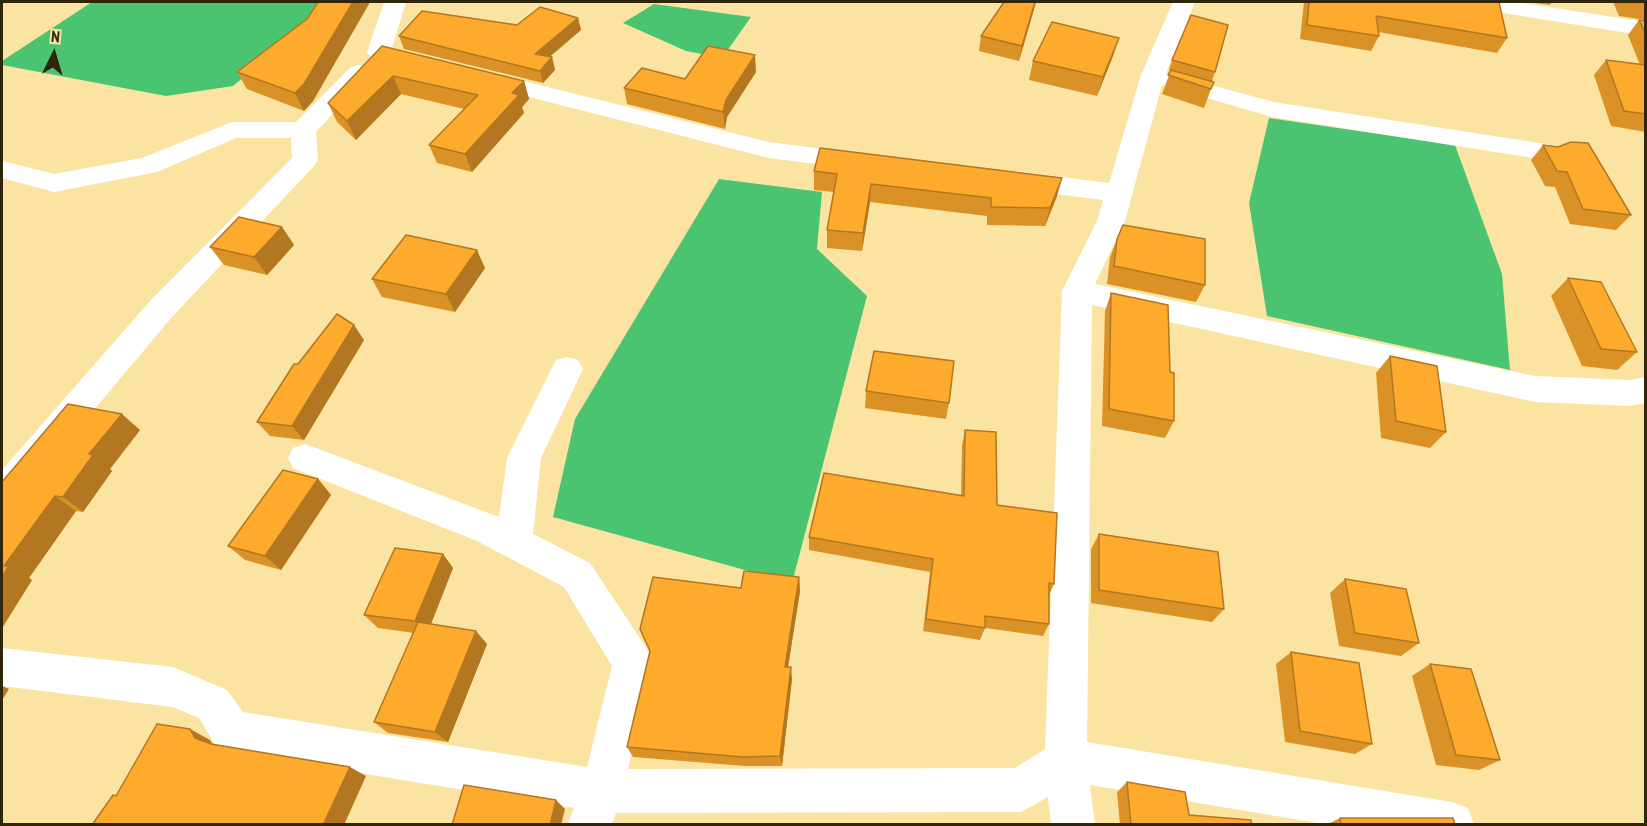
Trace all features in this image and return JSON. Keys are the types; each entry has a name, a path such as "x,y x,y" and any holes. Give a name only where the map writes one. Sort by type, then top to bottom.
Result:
{"street":[{"path":"2,169 54,183 148,166 232,130 303,130 379,52 395,2"},
{"path":"1073,825 1066,760 1077,291 1112,221 1153,75 1184,2"},
{"path":"1478,2 1646,29"},
{"path":"379,52 769,150 886,164"},
{"path":"1153,75 1272,109 1545,152"},
{"path":"2,494 160,309 305,160 303,130"},
{"path":"991,177 1119,193"},
{"path":"1077,291 1535,390 1629,393 1646,390"},
{"path":"514,542 524,458 567,369"},
{"path":"305,458 514,542 577,575 633,663 596,808"},
{"path":"2,667 173,687 213,704 231,731 596,808 1021,789 1066,760 1452,825"}],"shaded area":[{"path":"92,2 326,2 320,14 233,86 166,96 2,65 2,61"},
{"path":"654,4 751,17 722,58 686,51 623,23"},
{"path":"1269,118 1455,145 1502,274 1510,370 1267,316 1249,203"},
{"path":"719,179 822,192 817,249 867,296 792,583 553,517 575,419"}],"building":[{"path":"318,2 353,2 304,84 295,93 237,72 307,19"},
{"path":"1004,2 1035,2 1022,46 981,36"},
{"path":"1309,2 1499,2 1507,38 1376,16 1379,36 1307,25"},
{"path":"540,7 578,18 535,54 552,57 540,71 399,36 422,11 517,25"},
{"path":"1191,15 1228,25 1215,72 1172,60"},
{"path":"1639,20 1646,21 1646,34"},
{"path":"1052,22 1119,38 1103,77 1033,61"},
{"path":"382,46 524,81 512,93 519,95 465,154 429,145 478,95 393,76 347,121 328,103"},
{"path":"708,46 755,55 726,100 723,112 624,88 642,68 685,79"},
{"path":"1606,60 1646,65 1646,114 1624,111"},
{"path":"1171,70 1214,82 1211,89 1168,75"},
{"path":"1571,142 1588,143 1631,215 1583,209 1567,172 1557,171 1543,145 1558,147"},
{"path":"820,148 1062,178 1050,208 991,207 991,198 871,184 863,233 827,230 837,174 814,171"},
{"path":"239,217 282,227 254,257 210,247"},
{"path":"1123,225 1205,239 1205,285 1114,266 1117,239"},
{"path":"406,235 477,250 446,294 372,279"},
{"path":"1568,278 1601,282 1637,352 1601,349"},
{"path":"1111,293 1168,305 1170,372 1174,373 1174,421 1109,409"},
{"path":"337,314 354,325 292,426 257,422 294,364 298,364"},
{"path":"874,351 954,361 949,403 866,391"},
{"path":"1390,356 1437,366 1446,432 1396,421"},
{"path":"68,404 122,414 89,454 93,455 63,497 55,496 4,566 9,566 2,577 2,482"},
{"path":"965,430 996,432 997,505 1057,513 1054,584 1049,583 1049,624 985,616 985,628 926,619 933,559 809,537 824,473 964,496"},
{"path":"283,470 318,479 265,556 228,546"},
{"path":"1099,534 1218,552 1224,609 1099,590"},
{"path":"395,548 443,554 415,621 364,615"},
{"path":"744,571 799,577 785,667 791,667 780,756 742,757 627,747 650,651 640,629 653,577 741,588"},
{"path":"1345,579 1406,589 1419,643 1355,633"},
{"path":"418,622 476,631 435,732 374,722"},
{"path":"1291,652 1359,663 1372,744 1300,731"},
{"path":"1430,664 1471,669 1500,760 1456,755"},
{"path":"157,724 190,729 195,738 211,744 350,767 323,825 92,825 113,795 116,796"},
{"path":"1127,782 1185,792 1189,815 1251,820 1252,825 1131,825"},
{"path":"464,785 556,800 550,825 452,825"},
{"path":"1340,818 1453,818 1455,825 1341,825"}]}
